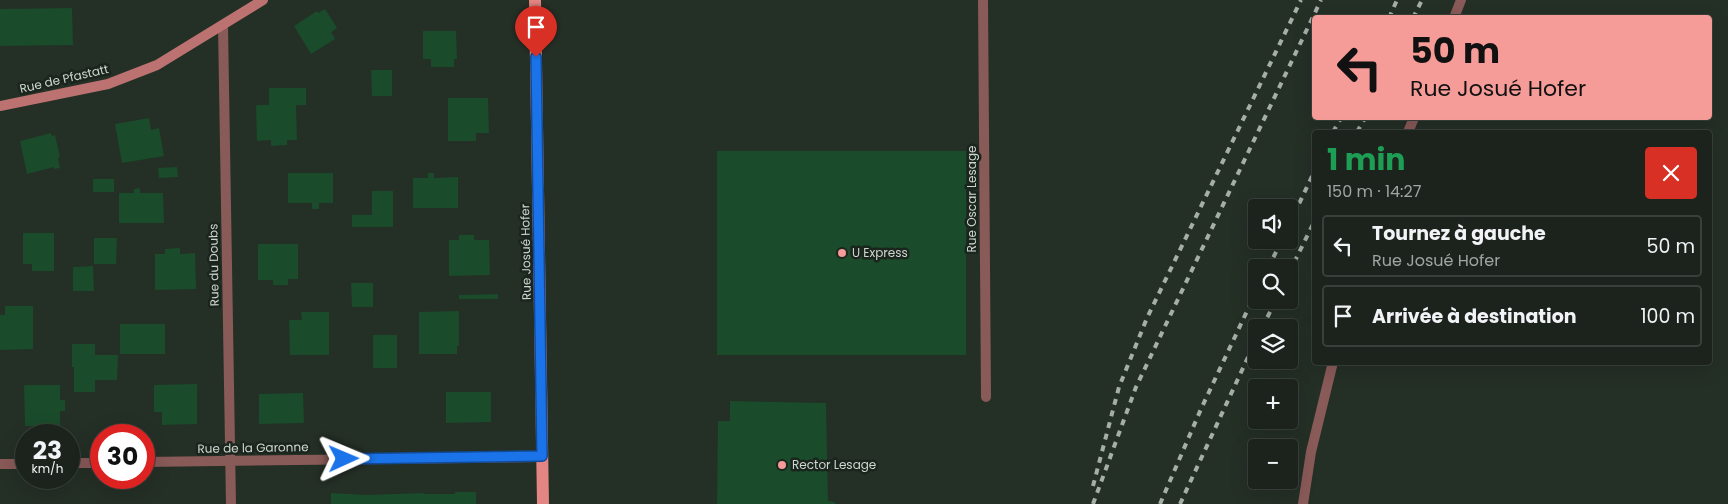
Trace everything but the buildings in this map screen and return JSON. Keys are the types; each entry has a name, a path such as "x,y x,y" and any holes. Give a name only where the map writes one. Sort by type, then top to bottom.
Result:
{"main road":[{"name":"Rue Josué Hofer","path":"535,0 542,504"}],"street":[{"name":"Rue de Pfastatt","path":"0,106 108,84 157,65 264,0"},
{"name":"Rue Oscar Lesage","path":"983,0 986,397"},
{"path":"1455,15 1462,0"},
{"name":"Rue du Doubs","path":"223,26 231,504"},
{"path":"1303,504 1313,444 1332,365"},
{"name":"Rue de la Garonne","path":"155,462 542,456"},
{"path":"0,464 15,464"}],"railway":[{"path":"1093,486 1119,387 1147,318 1301,0"},
{"path":"1314,15 1321,0"},
{"path":"1390,15 1397,0"},
{"path":"1414,15 1422,0"},
{"path":"1093,504 1136,387 1312,19"},
{"path":"1334,130 1340,120"},
{"path":"1358,130 1364,120"},
{"path":"1298,206 1312,176"},
{"path":"1296,259 1312,226"},
{"path":"1272,259 1278,249"},
{"path":"1160,504 1201,409 1248,309"},
{"path":"1266,319 1272,309"},
{"path":"1180,504 1248,357"}],"place":[{"name":"U Express","path":"842,253"},
{"name":"Rector Lesage","path":"782,465"}],"route":[{"path":"344,459 542,456 536,57"}]}
